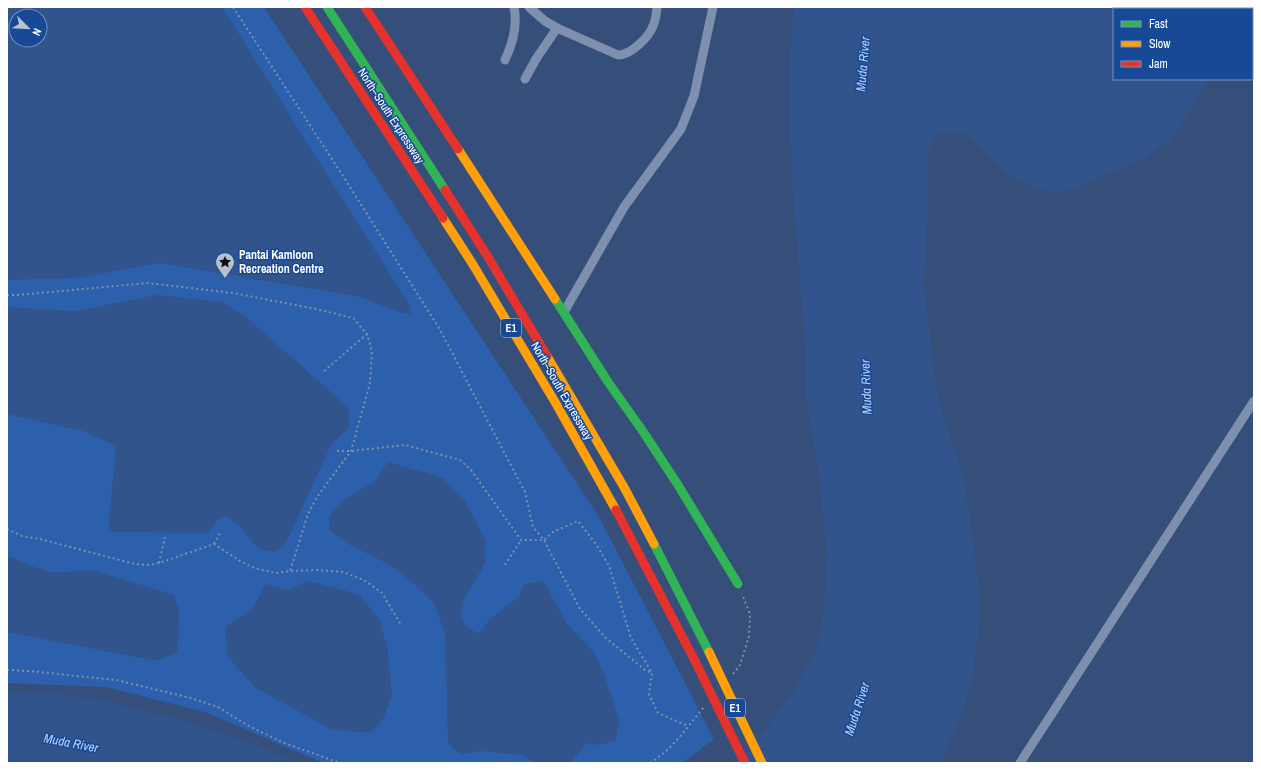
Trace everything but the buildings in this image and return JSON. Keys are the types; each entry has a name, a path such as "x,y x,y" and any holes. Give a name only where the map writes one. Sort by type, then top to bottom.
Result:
{"main road":[{"name":"North–South Expressway","path":"305,7 472,263 611,500 695,661 745,763"},
{"name":"North–South Expressway","path":"327,7 488,257 565,385 625,489 709,652 762,763"},
{"path":"365,7 608,382 674,479 738,584"}],"street":[{"path":"505,60 514,36 514,7"},
{"path":"529,7 545,21 557,28 614,54 623,55 646,38 653,26 657,7"},
{"path":"564,312 624,207 681,129 694,96 713,7"},
{"path":"525,79 536,59 557,28"},
{"path":"1020,763 1254,401"}],"path":[{"path":"233,7 343,176 439,328 526,492 533,527 544,540 580,609 606,638 645,670 652,673"},
{"path":"7,295 148,283 233,293 316,309 353,318 367,334 372,351 370,383 351,451 317,496 308,514 290,571"},
{"path":"324,371 367,334"},
{"path":"337,451 351,451 405,445 460,460 471,470 521,540"},
{"path":"521,540 544,540 553,532 578,521 596,544 609,566 631,638 652,673 649,694 658,712 688,726"},
{"path":"7,529 22,536 40,539 135,564 149,565 214,544 220,533"},
{"path":"159,563 165,537"},
{"path":"505,565 521,540"},
{"path":"214,544 240,561 254,568 276,573 318,570 343,572 364,580 382,593 401,625"},
{"path":"7,670 116,680 170,692 218,707 247,726 284,743 340,763"}],"shaded area":[{"name":"Pantai Kamloon Recreation Centre","path":"7,7 264,7 599,517 714,739 682,763 323,763 205,712 106,687 7,683"}],"water":[{"path":"7,7 222,7 410,306 411,314 402,313 360,297 161,263 77,278 7,280"},
{"name":"Muda River","path":"794,7 1248,7 1113,8 1113,80 1207,80 1170,140 1140,161 1102,176 1076,189 1054,193 1033,188 1009,175 970,136 959,133 945,132 937,136 928,151 929,182 924,286 935,380 942,411 962,470 970,517 980,595 979,627 972,684 957,726 940,763 740,763 792,694 815,653 822,624 825,595 827,553 820,484 806,396 806,358 791,165 791,36"},
{"path":"157,295 223,302 246,317 349,408 349,428 331,445 286,543 276,551 264,551 253,543 239,525 226,516 218,519 208,533 108,532 116,446 83,431 7,414 7,307 75,311"},
{"path":"388,462 443,478 465,501 486,541 485,564 465,597 461,615 464,624 478,634 490,619 518,597 525,584 543,580 567,624 595,653 604,674 619,719 616,741 597,745 587,743 571,762 568,763 535,763 521,755 480,751 461,755 448,743 445,634 434,603 412,582 390,565 350,545 330,531 329,516 345,499 375,481"},
{"path":"7,555 31,566 54,573 93,570 174,595 180,613 177,652 157,661 7,632"},
{"path":"307,581 359,595 379,618 388,651 392,694 384,718 370,733 331,729 256,688 227,656 225,627 245,614 254,606 265,584 288,590"},
{"name":"Muda River","path":"7,692 49,693 104,701 180,719 244,741 300,763 7,763"}],"traffic: fast":[{"path":"327,7 445,190"},
{"path":"555,299 608,382 678,485 738,584"},
{"path":"654,544 709,652"}],"traffic: slow":[{"path":"458,149 555,299"},
{"path":"443,218 472,263 555,402 616,510"},
{"path":"547,356 625,489 654,544"},
{"path":"709,652 762,763"}],"traffic: jam":[{"path":"305,7 443,218"},
{"path":"365,7 458,149"},
{"path":"445,190 488,257 547,356"},
{"path":"616,510 695,661"},
{"path":"695,661 745,763"}],"place":[{"name":"Pantai Kamloon Recreation Centre","path":"225,279"}]}
